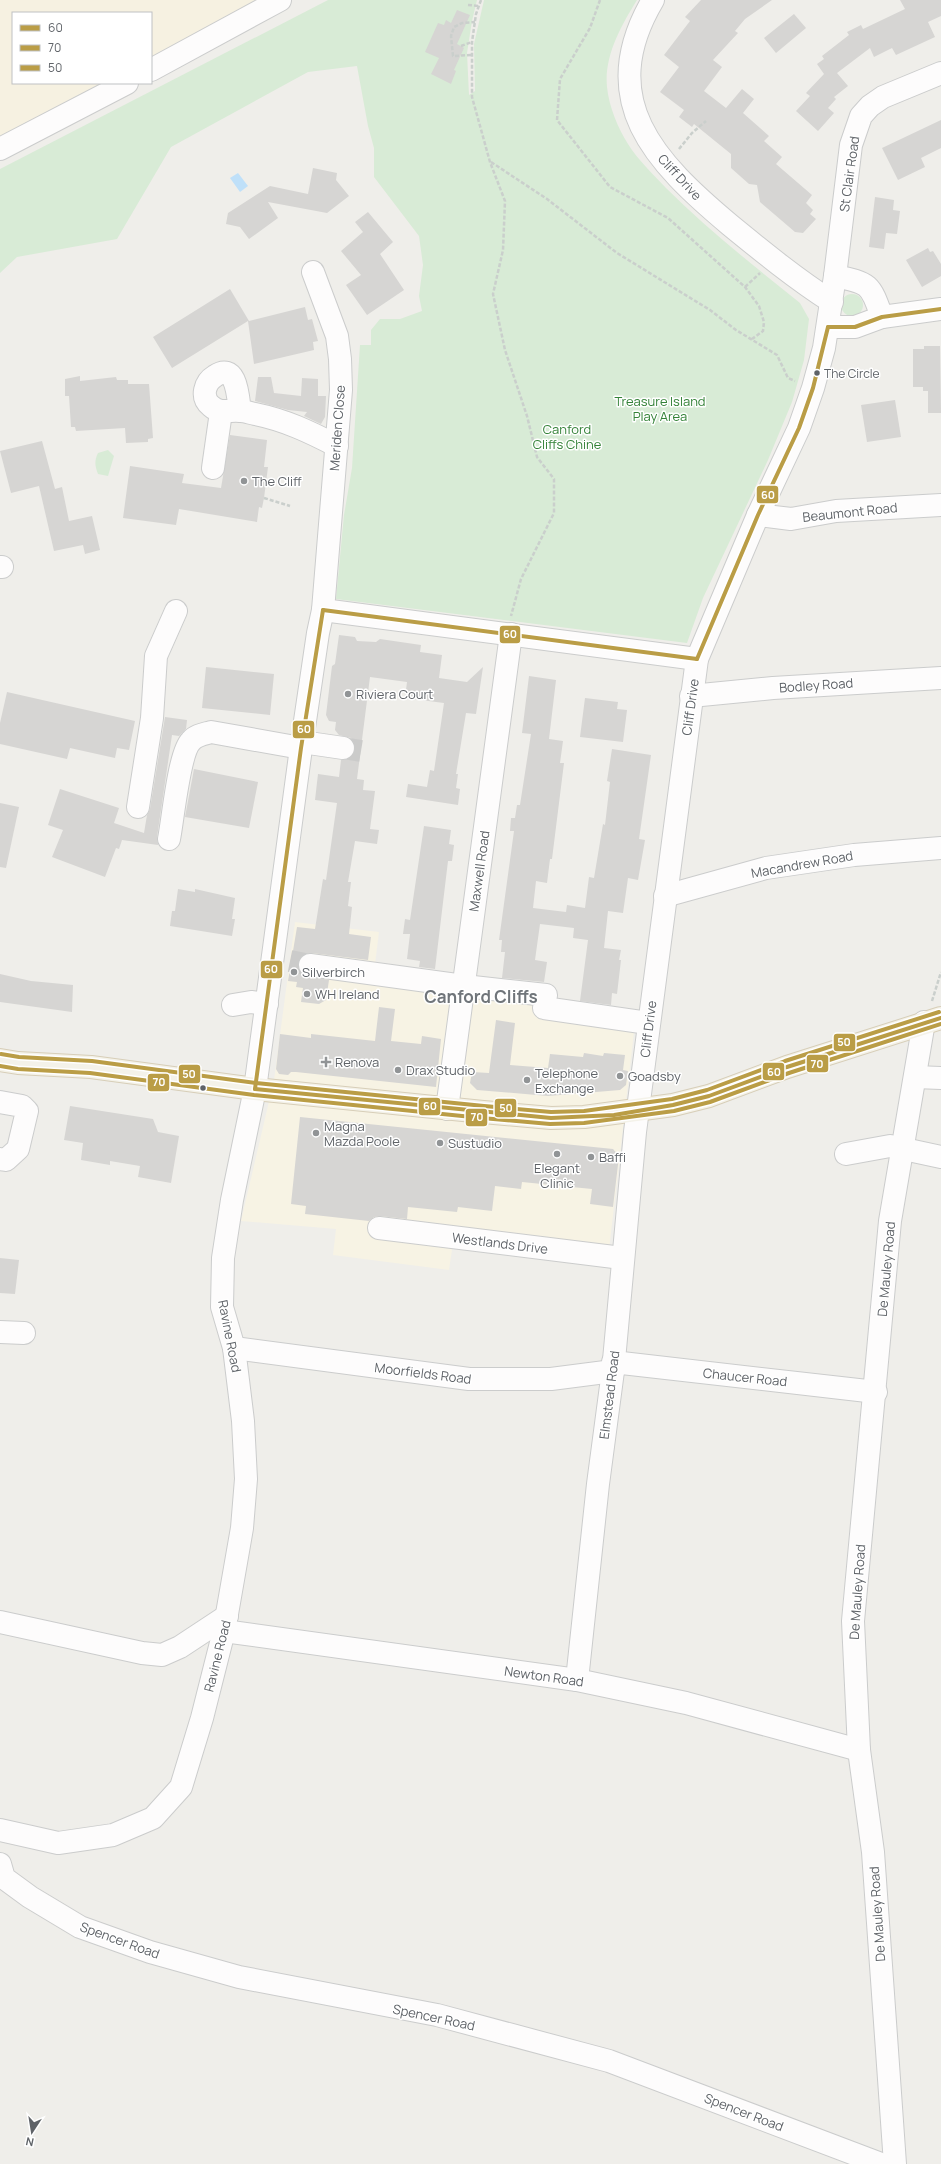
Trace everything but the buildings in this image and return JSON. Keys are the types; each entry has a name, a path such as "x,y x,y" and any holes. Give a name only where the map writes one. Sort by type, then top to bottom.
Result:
{"main road":[{"path":"0,1060 18,1063 91,1067 255,1089 551,1118 606,1115 673,1105 709,1096 787,1067 933,1020"}],"street":[{"path":"152,69 280,0"},
{"name":"Cliff Drive","path":"653,0 638,29 632,47 629,80 635,111 641,125 654,147 665,162 706,204 796,278 832,302"},
{"name":"St Clair Road","path":"834,276 851,145 861,116 870,106 883,96 941,73"},
{"path":"0,149 125,84"},
{"name":"Meriden Close","path":"313,272 338,336 341,390 337,446 321,602"},
{"path":"882,317 868,286 859,281 834,276 828,327 855,327 882,317 941,309"},
{"name":"Cliff Drive","path":"637,1110 697,659 758,515 799,428 813,388 828,327"},
{"path":"213,468 231,411 277,418 337,446"},
{"name":"Beaumont Road","path":"758,515 792,519 836,511 941,505"},
{"path":"321,602 512,634 697,659"},
{"name":"Ravine Road","path":"0,1830 58,1843 113,1835 152,1818 181,1786 202,1718 225,1624 242,1528 246,1479 243,1421 234,1348 222,1307 223,1258 232,1200 255,1089 267,1004 291,962 301,745 321,602"},
{"path":"138,807 152,718 156,656 176,611"},
{"name":"Maxwell Road","path":"447,1109 512,634"},
{"name":"Bodley Road","path":"691,696 773,688 941,678"},
{"path":"169,839 184,757 190,741 200,735 211,732 301,745 343,748"},
{"name":"Macandrew Road","path":"665,896 766,868 854,855 941,848"},
{"path":"291,962 464,986 546,995 544,1008 648,1023"},
{"path":"233,1005 251,1002 267,1004"},
{"name":"De Mauley Road","path":"895,2164 873,1852 859,1750 853,1621 876,1392 890,1221 915,1077 933,1020"},
{"path":"915,1077 941,1078"},
{"path":"0,1102 22,1106 27,1111 18,1149 6,1160 0,1158"},
{"name":"Elmstead Road","path":"577,1680 598,1484 613,1366 637,1110"},
{"path":"846,1154 877,1147 890,1146 941,1158"},
{"name":"Westlands Drive","path":"379,1228 622,1258"},
{"path":"0,1332 24,1333"},
{"name":"Moorfields Road","path":"234,1348 469,1379 551,1379 613,1366"},
{"name":"Chaucer Road","path":"613,1366 876,1392"},
{"path":"0,1622 142,1653 162,1654 180,1647 225,1624"},
{"name":"Newton Road","path":"225,1624 577,1680 686,1703 859,1750"},
{"name":"Spencer Road","path":"0,1864 4,1878 30,1897 80,1927 150,1952 238,1977 318,1994 437,2015 609,2061 882,2164"}],"path":[{"path":"481,0 474,22 472,42 472,97 490,162 505,201 503,250 493,294 505,350 527,416 537,457 554,479 554,513 521,579 511,612 512,634"},
{"path":"600,0 590,28 560,79 557,120 610,187 668,218 744,287 759,306 764,322 763,332 752,339"},
{"path":"468,5 479,6"},
{"path":"471,55 452,56 451,36 454,27 462,23 474,22"},
{"path":"461,46 472,42"},
{"path":"665,162 706,121"},
{"path":"490,162 547,199 617,253 710,310 736,330 777,355 788,378 813,388"},
{"path":"264,498 290,506"},
{"path":"933,1020 941,972"}],"shaded area":[{"path":"295,922 379,932 373,980 539,999 635,1023 609,1250 453,1243 449,1270 333,1255 336,1229 241,1221 274,1080"}],"green space":[{"name":"Canford Cliffs Chine","path":"328,0 477,0 467,53 469,95 475,91 474,44 484,0 637,0 625,20 615,42 608,64 607,87 610,102 614,117 624,138 636,156 666,188 714,233 800,303 809,319 804,360 792,402 768,460 703,598 687,643 336,599 344,515 352,468 360,345 371,345 371,330 380,319 400,319 422,311 419,296 423,265 419,236 374,177 374,148 368,126 357,66 308,72 171,147 117,239 17,257 0,273 0,169"},
{"path":"848,294 856,294 863,301 863,309 856,316 848,316 841,309 841,301"},
{"path":"108,450 114,456 108,476 98,474 95,464 98,453"}],"sand":[{"path":"0,0 268,0 152,60 152,12 12,12 12,84 107,84 0,140"}],"water":[{"path":"238,173 248,186 240,192 230,178"}],"tunnel":[{"path":"343,748 361,751"},
{"path":"290,961 310,965"}],"transit line":[{"name":"60","path":"828,327 855,327 882,317 941,309"},
{"name":"60","path":"697,659 758,515 799,428 813,388 828,327"},
{"name":"60","path":"323,610 697,659"},
{"name":"60","path":"255,1089 301,748 323,610"},
{"name":"50","path":"1,1054 19,1057 92,1061 256,1083 484,1106 551,1112 584,1111 672,1099 707,1090 785,1061 939,1012"},
{"name":"60","path":"255,1089 551,1118 614,1115 673,1105 709,1096 787,1067 941,1018"},
{"name":"70","path":"0,1066 18,1069 90,1073 254,1095 482,1118 550,1124 584,1123 674,1111 710,1102 789,1073 941,1024"}],"place":[{"name":"The Circle","path":"817,373"},
{"name":"The Cliff","path":"244,481"},
{"name":"Riviera Court","path":"348,694"},
{"name":"Silverbirch","path":"294,972"},
{"name":"WH Ireland","path":"307,994"},
{"name":"Renova","path":"326,1062"},
{"name":"Drax Studio","path":"398,1070"},
{"name":"Goadsby","path":"620,1076"},
{"name":"Telephone Exchange","path":"527,1080"},
{"name":"Magna Mazda Poole","path":"316,1133"},
{"name":"Sustudio","path":"440,1143"},
{"name":"Elegant Clinic","path":"557,1154"},
{"name":"Baffi","path":"591,1157"}],"district":[{"name":"Canford Cliffs","path":"481,996"}],"park label":[{"name":"Treasure Island Play Area","path":"660,408"}]}
